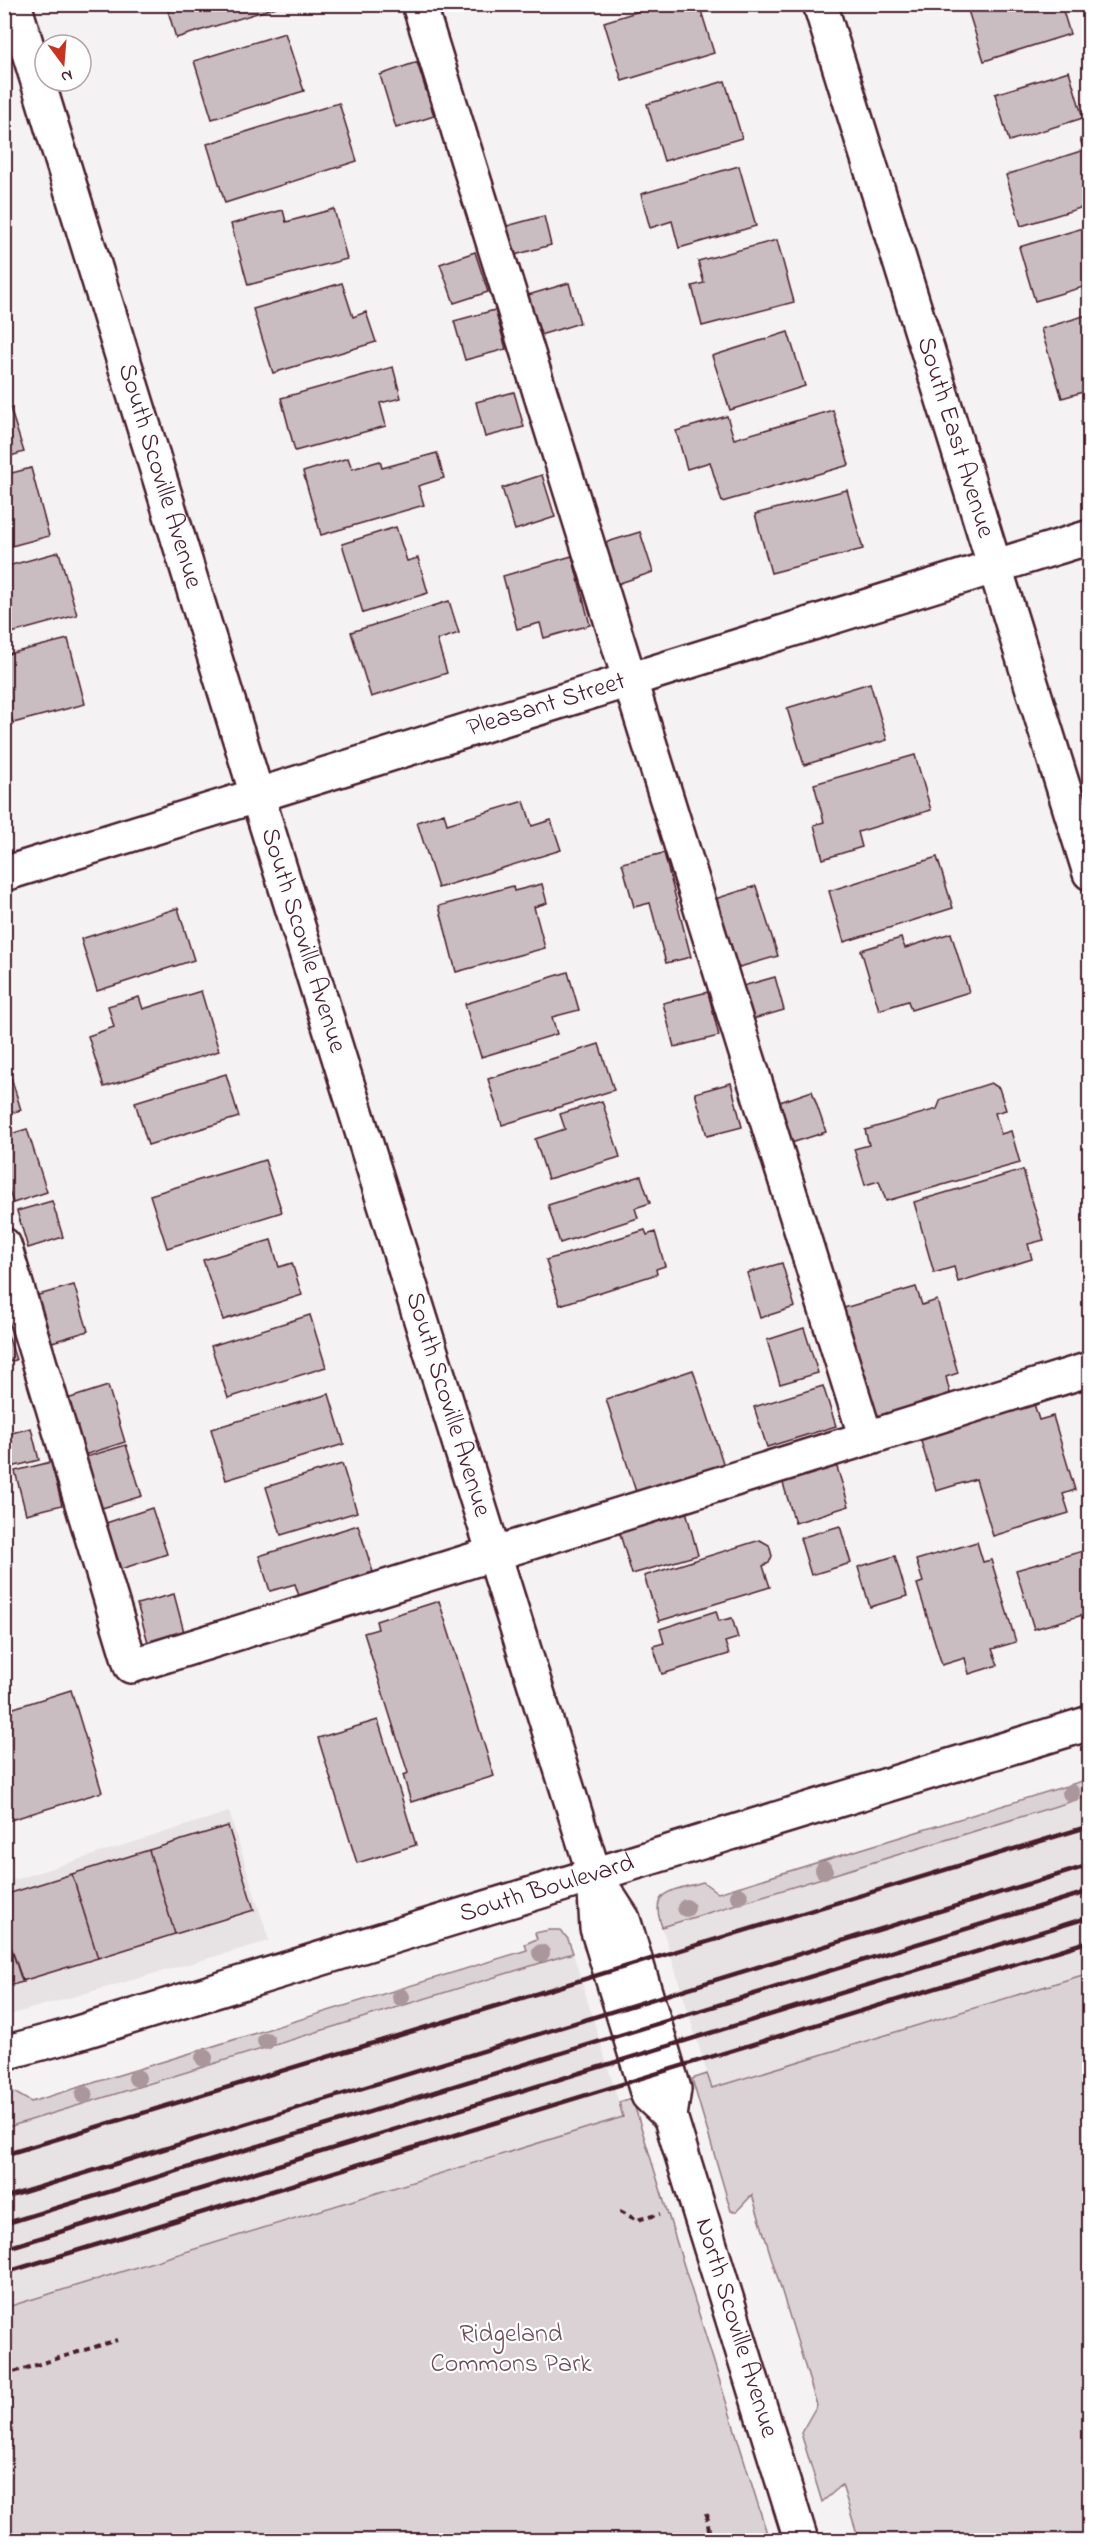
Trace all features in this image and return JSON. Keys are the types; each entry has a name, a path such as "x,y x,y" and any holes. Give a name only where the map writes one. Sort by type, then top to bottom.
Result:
{"street":[{"name":"South Scoville Avenue","path":"14,4 257,795 594,1874"},
{"path":"419,4 866,1438"},
{"name":"South East Avenue","path":"820,4 1089,873"},
{"name":"Pleasant Street","path":"4,874 1089,537"},
{"path":"4,1245 131,1666 1089,1369"},
{"name":"South Boulevard","path":"4,2053 68,2036 1089,1723"},
{"name":"North Scoville Avenue","path":"594,1874 597,1928 648,2095 670,2116 801,2541"}],"path":[{"path":"620,2211 637,2220 660,2214"},
{"path":"4,2375 117,2340"},
{"path":"706,2514 711,2541"}],"shaded area":[{"path":"1089,1796 1089,1973 712,2089 662,1927"},
{"path":"229,1812 269,1941 5,2016 5,1883"},
{"path":"573,1953 623,2117 5,2308 5,2128"}],"green space":[{"path":"1089,1779 1089,1796 662,1927 658,1905 661,1898 673,1890 703,1882 718,1893"},
{"path":"560,1930 568,1939 573,1953 5,2128 5,2087 31,2102 527,1950 525,1944 537,1939 535,1933"},
{"path":"1089,1973 1089,2540 859,2540 842,2485 822,2502 801,2433 817,2405 752,2195 737,2211 731,2211 692,2079 707,2074 712,2088"},
{"name":"Ridgeland Commons Park","path":"632,2098 769,2540 5,2540 4,2308 623,2117 619,2102"}],"building":[{"path":"166,4 283,4 283,5 176,38"},
{"path":"662,4 699,4 714,53 622,81 604,22"},
{"path":"966,4 1061,4 1070,34 984,61"},
{"path":"285,33 304,91 212,119 194,61"},
{"path":"417,62 434,116 396,128 380,75"},
{"path":"1069,71 1083,118 1009,141 995,94"},
{"path":"725,81 742,138 664,161 647,104"},
{"path":"339,103 357,161 225,203 207,144"},
{"path":"1090,137 1090,205 1021,226 1006,175 1084,150 1080,139"},
{"path":"739,166 756,226 679,248 672,221 650,228 641,194"},
{"path":"334,209 347,259 248,285 231,224 283,210 286,222"},
{"path":"544,216 551,245 511,256 503,227"},
{"path":"1090,226 1090,285 1035,301 1019,247"},
{"path":"777,240 794,302 702,326 692,286 704,283 698,261"},
{"path":"475,252 488,292 454,303 440,264"},
{"path":"342,283 353,317 366,312 376,342 273,373 253,309"},
{"path":"569,283 580,323 540,335 528,295"},
{"path":"495,310 506,349 465,360 454,321"},
{"path":"1090,314 1090,390 1062,398 1041,329"},
{"path":"788,332 805,386 730,410 712,356"},
{"path":"393,367 401,398 380,403 386,426 295,451 281,398"},
{"path":"4,389 24,452 4,458"},
{"path":"514,392 524,427 485,437 476,402"},
{"path":"833,410 849,465 722,502 710,462 687,469 676,431 727,416 734,439"},
{"path":"1090,419 1090,447 1081,421"},
{"path":"437,453 444,478 418,486 424,505 321,535 303,472 348,458 352,469 380,461 382,468"},
{"path":"31,468 49,536 4,548 4,475"},
{"path":"542,475 555,517 515,530 502,488"},
{"path":"847,490 863,549 771,573 755,514"},
{"path":"396,527 407,561 418,558 428,593 363,613 342,544"},
{"path":"640,532 653,572 617,584 604,543"},
{"path":"59,552 77,615 4,635 4,567"},
{"path":"572,556 590,625 544,638 540,623 517,629 503,576"},
{"path":"449,601 459,633 437,640 447,673 371,697 351,632"},
{"path":"68,639 85,704 13,723 4,692 4,655"},
{"path":"870,683 887,740 804,765 787,708"},
{"path":"915,755 931,810 858,832 862,847 823,859 814,825 824,822 814,784"},
{"path":"524,801 532,826 551,820 561,850 438,888 417,822 444,813 447,824"},
{"path":"664,853 691,957 666,963 650,903 634,907 622,863"},
{"path":"937,857 953,908 844,942 829,891"},
{"path":"542,884 547,903 534,907 545,948 456,972 439,906 513,886 514,891"},
{"path":"756,886 778,956 736,968 715,899"},
{"path":"178,908 194,960 97,991 81,939"},
{"path":"951,933 969,992 911,1010 908,1001 879,1010 861,950 901,938 905,948"},
{"path":"568,972 579,1010 552,1017 557,1034 481,1057 465,1004"},
{"path":"775,977 784,1010 753,1019 743,986"},
{"path":"201,991 219,1051 104,1087 88,1036 114,1027 108,1006 139,997 143,1009"},
{"path":"708,992 719,1036 674,1047 663,1003"},
{"path":"599,1044 614,1090 502,1125 488,1079"},
{"path":"8,1067 21,1110 4,1115 4,1068"},
{"path":"226,1074 239,1117 148,1145 135,1102"},
{"path":"731,1083 742,1127 707,1136 695,1093"},
{"path":"991,1083 999,1088 1006,1110 995,1113 1001,1134 1011,1131 1020,1163 886,1201 879,1181 865,1185 854,1149 869,1145 865,1130 937,1109 941,1099"},
{"path":"812,1091 826,1132 788,1144 774,1104"},
{"path":"602,1101 620,1157 548,1179 535,1139 565,1129 560,1114"},
{"path":"27,1129 47,1192 13,1203 4,1175 4,1136"},
{"path":"265,1160 282,1212 167,1248 150,1195"},
{"path":"1023,1170 1044,1240 1028,1244 1032,1259 958,1282 954,1267 934,1273 914,1202"},
{"path":"641,1176 650,1203 635,1208 638,1218 560,1243 548,1205"},
{"path":"52,1201 63,1237 28,1248 17,1211"},
{"path":"645,1230 647,1235 655,1232 665,1266 656,1269 657,1274 560,1305 546,1260"},
{"path":"271,1240 279,1267 292,1263 302,1295 223,1320 203,1260"},
{"path":"782,1263 795,1307 760,1318 747,1273"},
{"path":"74,1285 88,1331 49,1343 35,1296"},
{"path":"916,1287 922,1305 937,1300 958,1373 946,1377 951,1397 878,1419 844,1308"},
{"path":"310,1315 326,1367 228,1398 211,1346"},
{"path":"4,1323 16,1360 4,1363"},
{"path":"804,1328 818,1373 780,1384 767,1340"},
{"path":"693,1370 725,1469 638,1498 606,1399"},
{"path":"108,1386 125,1442 78,1457 61,1401"},
{"path":"823,1386 836,1426 767,1447 754,1407"},
{"path":"329,1394 344,1444 226,1480 211,1429"},
{"path":"1034,1404 1039,1420 1053,1416 1075,1490 1063,1494 1069,1513 993,1536 976,1479 936,1491 920,1438"},
{"path":"31,1428 39,1460 4,1469 4,1435"},
{"path":"126,1445 142,1496 102,1508 86,1457"},
{"path":"51,1462 62,1505 26,1514 15,1471"},
{"path":"342,1464 357,1512 281,1535 266,1487"},
{"path":"836,1464 849,1506 795,1523 782,1480"},
{"path":"152,1508 167,1554 121,1569 106,1523"},
{"path":"686,1511 698,1555 632,1574 619,1531"},
{"path":"358,1525 373,1572 299,1596 295,1584 270,1591 259,1556"},
{"path":"840,1526 851,1563 811,1575 800,1538"},
{"path":"760,1540 769,1545 772,1556 769,1563 763,1566 770,1587 659,1621 644,1576"},
{"path":"977,1542 983,1562 991,1560 1016,1642 992,1649 998,1665 969,1674 965,1658 942,1665 917,1584 923,1582 916,1560"},
{"path":"1090,1549 1090,1613 1034,1629 1016,1570"},
{"path":"895,1556 907,1596 870,1607 858,1567"},
{"path":"174,1594 184,1632 148,1642 137,1604"},
{"path":"439,1601 494,1776 411,1802 403,1775 408,1773 364,1633 378,1629 376,1621"},
{"path":"716,1611 719,1621 732,1618 738,1638 725,1642 729,1654 662,1674 653,1646 664,1643 660,1629"},
{"path":"71,1690 102,1792 4,1822 4,1711"},
{"path":"378,1720 416,1845 357,1863 318,1738"},
{"path":"228,1826 254,1910 175,1934 149,1850"},
{"path":"149,1850 175,1934 98,1958 72,1874"},
{"path":"72,1874 98,1958 22,1981 4,1926 4,1895"},
{"path":"4,1926 23,1982 4,1987"}],"railway":[{"path":"4,2155 1090,1826"},
{"path":"4,2198 1090,1865"},
{"path":"4,2224 1090,1891"},
{"path":"4,2249 1090,1917"},
{"path":"4,2273 1090,1941"}]}
